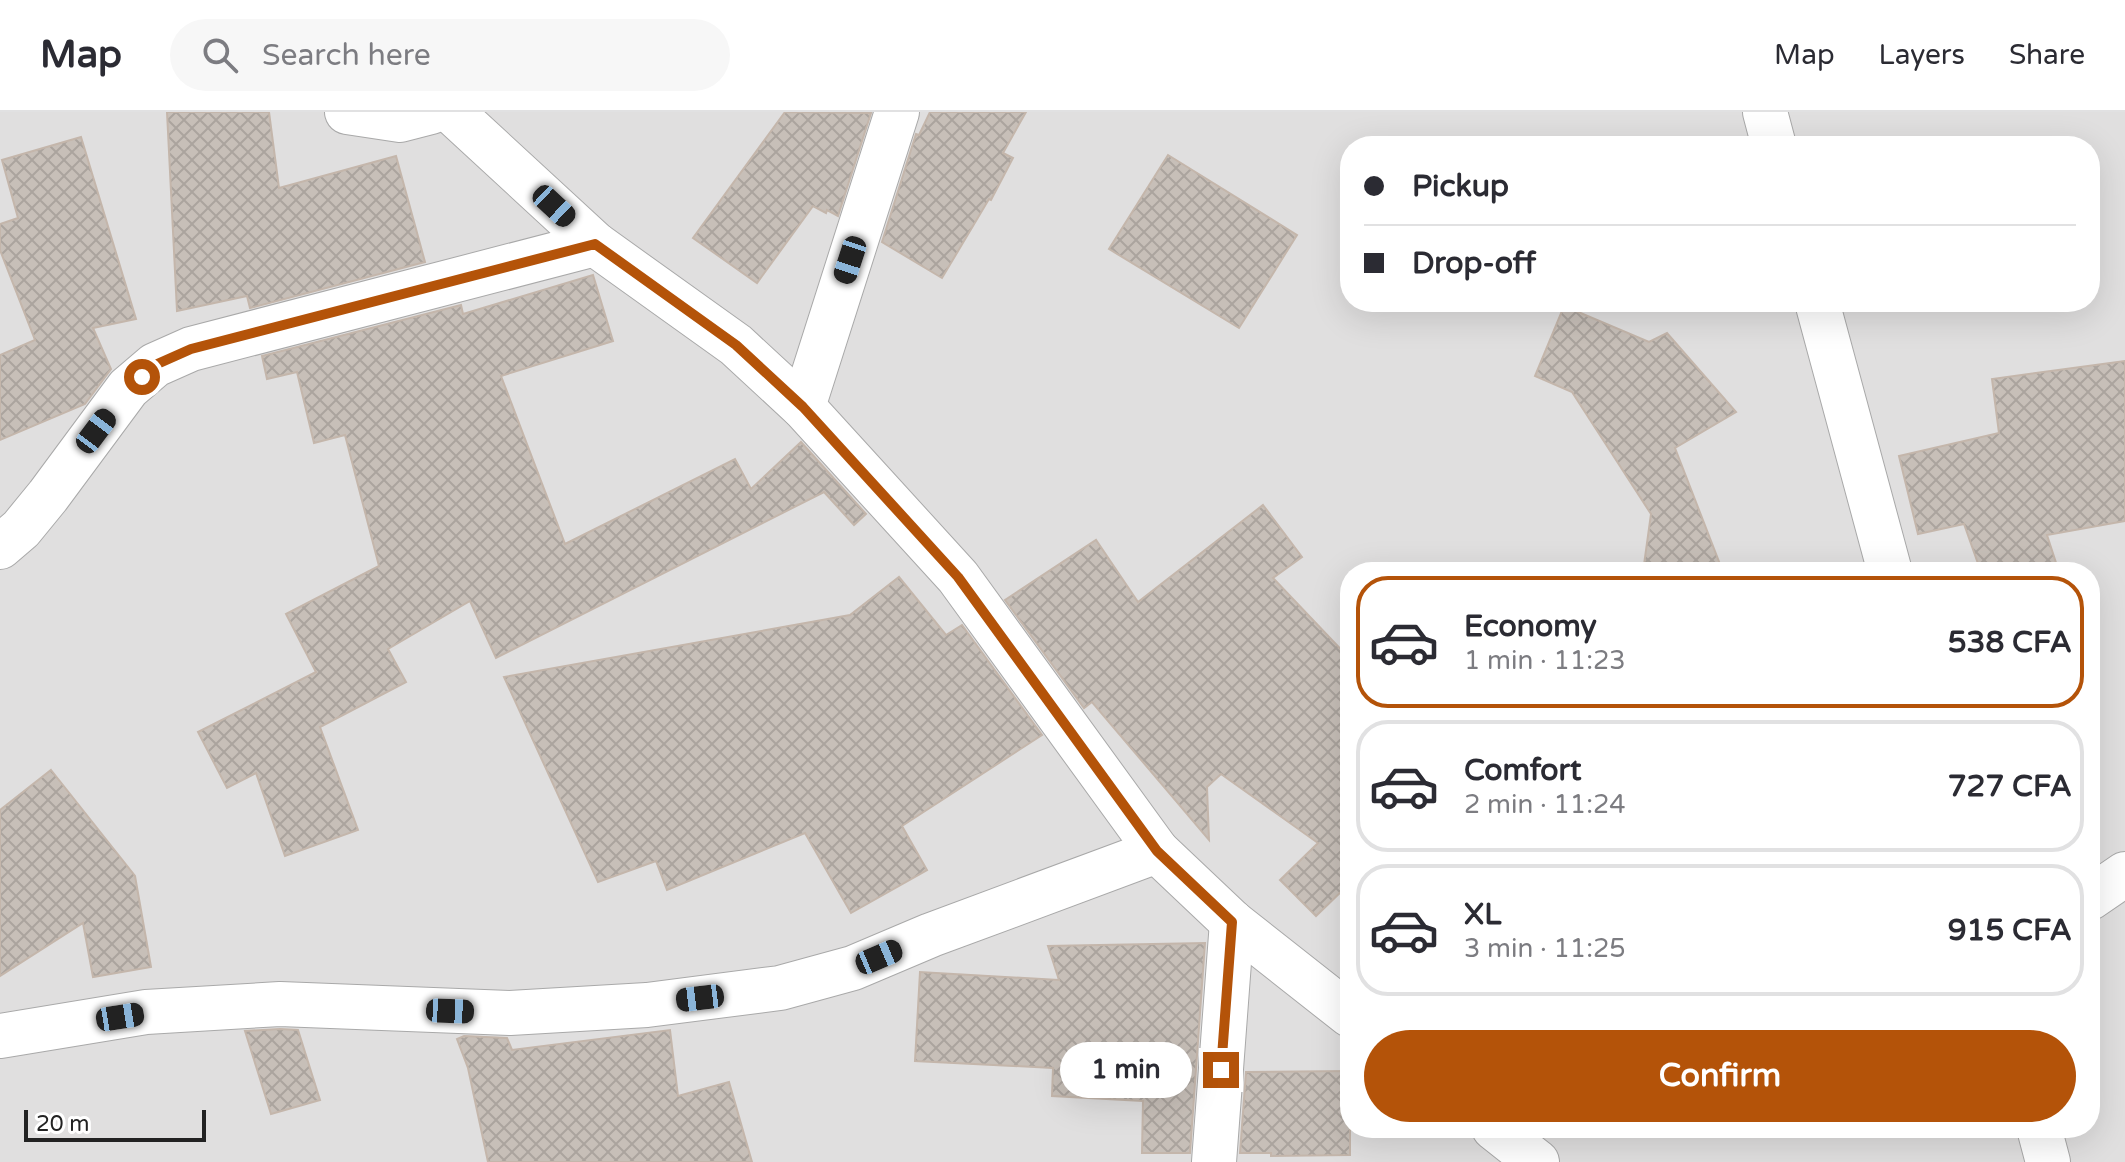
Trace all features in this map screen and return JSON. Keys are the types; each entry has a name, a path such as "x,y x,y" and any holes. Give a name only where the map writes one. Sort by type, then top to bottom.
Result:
{"street":[{"path":"347,112 400,120 431,112"},
{"path":"452,112 595,244 736,345 803,407 958,577 1157,851 1232,922 1340,1007"},
{"path":"803,407 897,112"},
{"path":"1765,112 1771,136"},
{"path":"0,547 21,529 48,496 128,388 155,365 191,349 595,244"},
{"path":"1820,312 1887,562"},
{"path":"0,1036 161,1011 280,1004 510,1013 647,1005 780,988 853,968 931,935 1157,851"},
{"path":"2100,891 2125,874"},
{"path":"1214,1162 1232,922"},
{"path":"1507,1138 1537,1162"},
{"path":"2042,1138 2048,1162"}],"shaded area":[{"path":"0,112 2125,112 2125,1162 0,1162"}],"building":[{"path":"167,112 269,112 279,188 396,156 425,262 250,308 247,296 177,311"},
{"path":"785,112 871,113 838,216 813,206 757,283 693,238"},
{"path":"930,112 1026,112 1003,153 1013,158 991,200 942,278 882,242 916,134 919,135"},
{"path":"81,137 136,319 93,328 111,369 85,404 0,440 0,355 35,340 0,250 0,224 18,218 2,160"},
{"path":"1168,155 1297,235 1239,328 1109,249"},
{"path":"593,275 613,341 501,376 565,544 735,459 751,489 801,442 866,514 854,525 824,492 496,658 470,601 388,649 406,682 320,727 358,830 285,856 256,773 227,788 198,732 316,672 286,614 379,566 345,435 314,443 297,372 267,379 262,356 461,305 463,314"},
{"path":"1562,312 1578,312 1649,342 1667,333 1736,412 1675,448 1719,562 1644,562 1651,514 1572,392 1535,376"},
{"path":"2125,361 2125,521 2047,535 2056,562 1977,562 1964,524 1918,534 1899,456 1999,433 1992,379"},
{"path":"1263,505 1302,557 1273,578 1340,648 1340,893 1316,916 1280,880 1318,843 1221,774 1207,787 1209,840 1092,702 1084,708 1005,600 1096,540 1138,602"},
{"path":"899,577 946,635 962,625 1042,735 902,826 927,870 851,913 805,833 667,890 656,861 598,882 504,677 850,615"},
{"path":"51,770 135,876 151,967 93,977 83,923 0,976 0,810"},
{"path":"1205,943 1190,1153 1142,1153 1143,1101 1052,1096 1053,1068 915,1061 920,972 1059,980 1048,946"},
{"path":"298,1030 320,1100 271,1114 245,1031"},
{"path":"670,1030 678,1096 729,1082 752,1162 488,1162 468,1068 457,1039 464,1036 507,1038 512,1050"},
{"path":"1340,1071 1340,1138 1350,1138 1350,1155 1271,1156 1271,1153 1240,1153 1246,1072"}],"route":[{"path":"142,377 155,365 191,349 595,244 736,345 803,407 958,577 1157,851 1232,922 1221,1070"}]}
